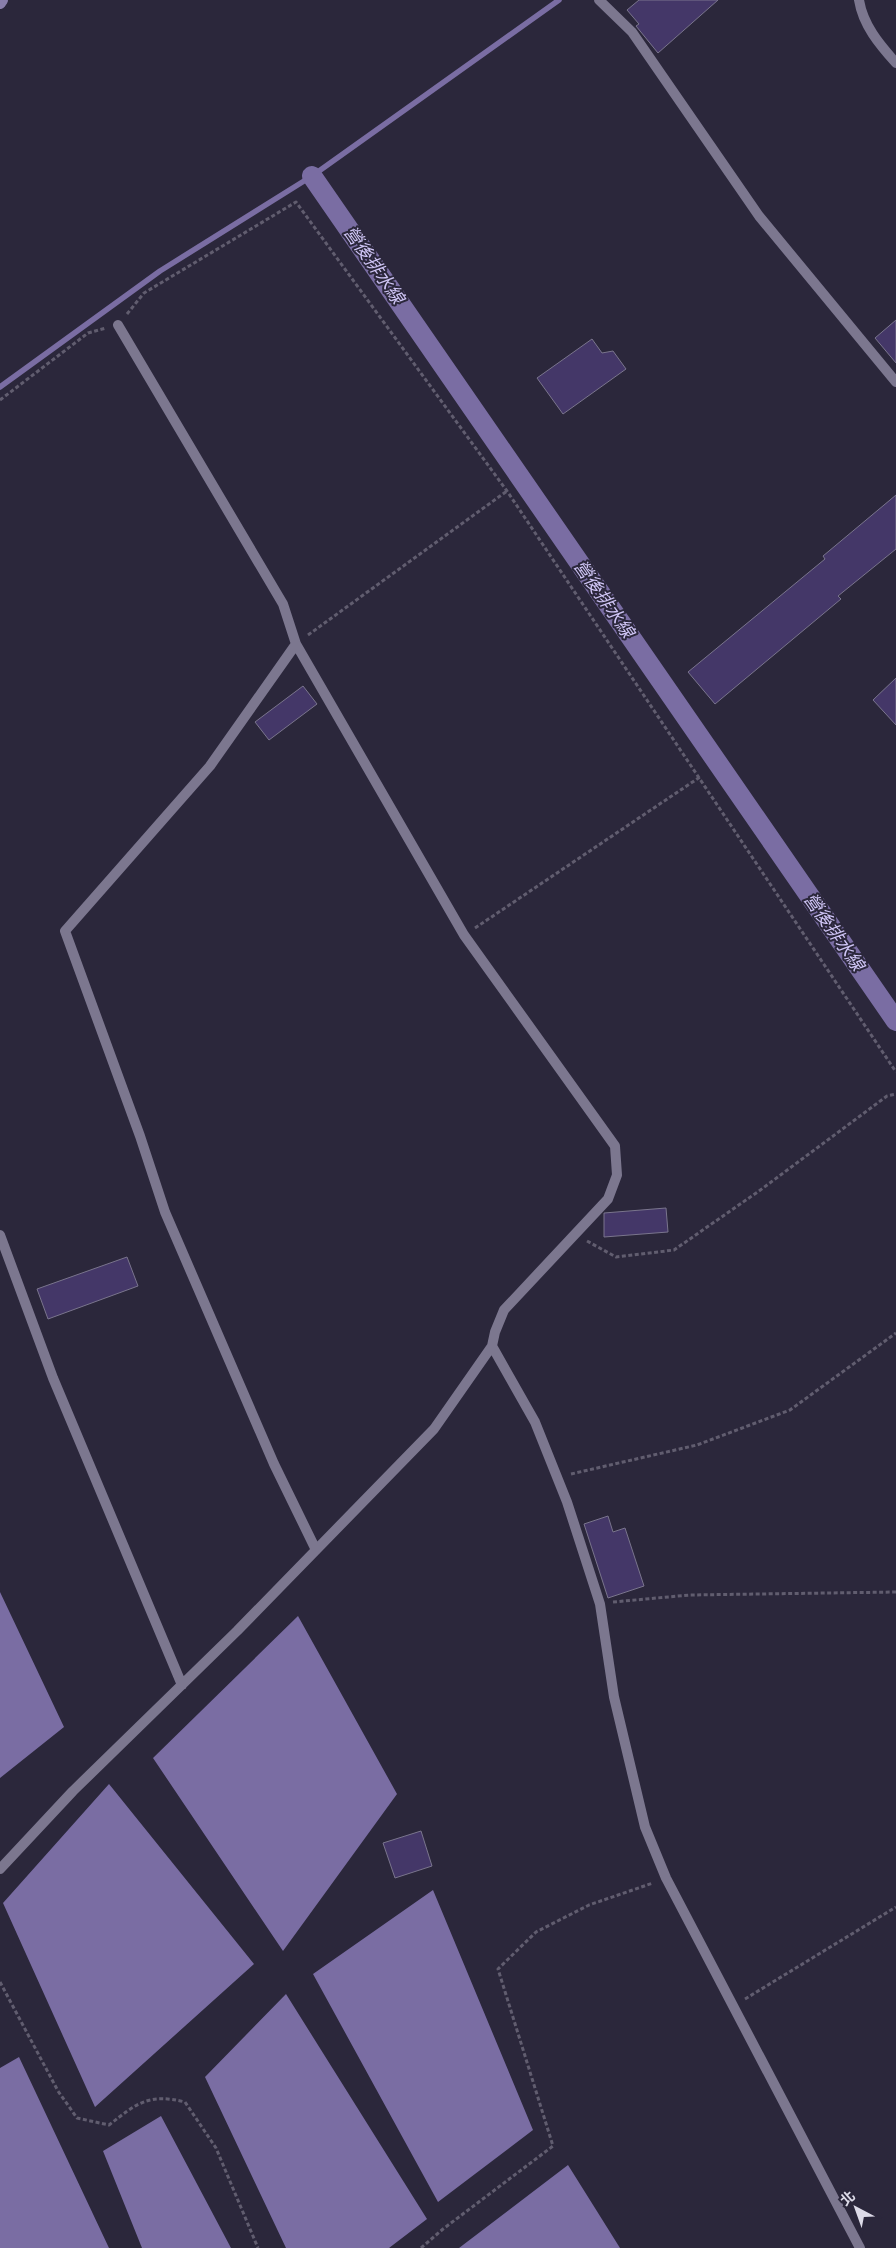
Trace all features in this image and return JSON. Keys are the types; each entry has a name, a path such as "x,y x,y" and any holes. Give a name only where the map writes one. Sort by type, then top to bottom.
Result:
{"lane":[{"path":"599,0 632,32 759,216 896,382"},
{"path":"859,0 861,12 876,41 896,63"},
{"path":"0,1869 73,1791 237,1632 434,1429 492,1346 495,1332 504,1310 608,1199 617,1175 615,1146 464,935 296,644 283,604 118,325"},
{"path":"296,644 210,766 65,931 140,1136 165,1212 274,1464 316,1550"},
{"path":"0,1235 53,1378 182,1685"},
{"path":"492,1346 535,1422 557,1478 600,1604 614,1697 643,1818 666,1878 860,2248"}],"path":[{"path":"0,400 88,333 118,325 144,293 296,202 507,491 896,1072"},
{"path":"296,644 507,491"},
{"path":"464,935 700,777"},
{"path":"575,1234 616,1257 674,1250 759,1191 887,1096 896,1094"},
{"path":"557,1478 697,1445 790,1410 896,1333"},
{"path":"600,1604 690,1595 896,1592"},
{"path":"421,2248 553,2146 498,1969 536,1932 589,1905 666,1878"},
{"path":"734,2006 896,1907"},
{"path":"0,1982 58,2091 77,2118 109,2125 136,2104 166,2097 185,2102 216,2148 258,2248"}],"shaded area":[{"path":"0,1592 64,1727 0,1778"},
{"path":"298,1616 397,1794 283,1951 153,1758"},
{"path":"109,1784 254,1964 95,2107 3,1903"},
{"path":"433,1890 533,2130 438,2202 313,1974"},
{"path":"286,1994 427,2219 389,2248 286,2248 205,2077"},
{"path":"19,2057 109,2248 0,2248 0,2068"},
{"path":"161,2116 231,2248 142,2248 103,2151"},
{"path":"568,2165 620,2248 459,2248"}],"building":[{"path":"639,0 718,0 658,53 636,26 639,24 627,10"},
{"path":"896,320 896,363 875,338"},
{"path":"592,339 602,353 613,351 626,369 563,414 537,378"},
{"path":"896,495 896,549 838,596 841,599 715,704 688,672 825,559 823,556"},
{"path":"896,678 896,725 873,700"},
{"path":"303,686 317,704 269,740 255,722"},
{"path":"666,1208 668,1232 604,1237 604,1213"},
{"path":"127,1257 138,1286 48,1319 37,1289"},
{"path":"608,1516 613,1532 625,1528 644,1586 608,1598 584,1524"},
{"path":"421,1831 432,1866 395,1878 383,1843"}],"waterway":[{"path":"0,387 160,271 312,176 559,0"},
{"name":"營後排水線","path":"312,176 896,1021"}]}
